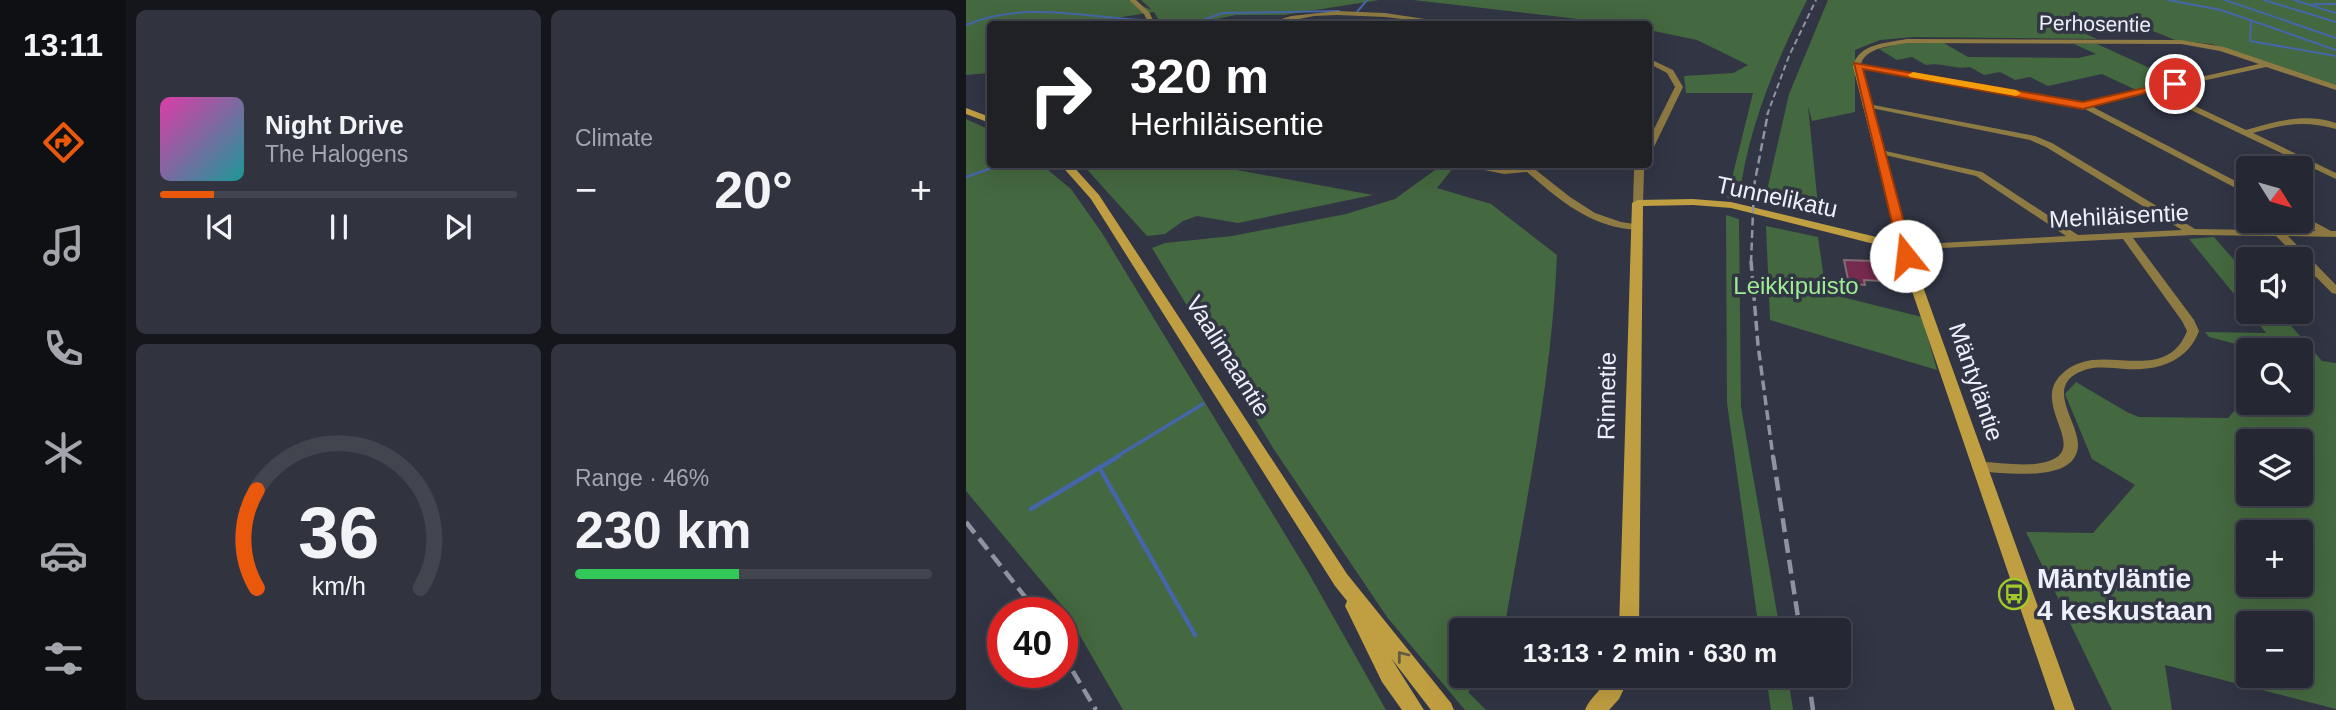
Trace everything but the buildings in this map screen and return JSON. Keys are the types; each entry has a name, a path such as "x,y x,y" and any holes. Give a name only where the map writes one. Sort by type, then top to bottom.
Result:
{"street":[{"path":"1132,0 1147,13 1151,21"},
{"path":"1281,21 1308,15 1358,14 1426,21"},
{"name":"Perhosentie","path":"1857,65 1862,54 1888,43 1931,40 2180,42 2221,49 2336,88"},
{"path":"1652,62 1670,72 1679,87 1652,143"},
{"path":"1857,65 2083,106 2236,184"},
{"name":"Mäntyläntie","path":"1857,65 1905,248 2065,710"},
{"path":"2083,106 2265,65"},
{"path":"2152,89 2336,176"},
{"path":"1866,104 2032,138 2049,145 2193,232"},
{"path":"966,111 987,119"},
{"path":"2244,133 2300,118 2312,118 2336,126"},
{"path":"1879,151 1979,174 2077,239"},
{"name":"Vaalimaantie","path":"1069,168 1095,197 1341,580 1444,710"},
{"path":"1485,168 1504,171 1523,168"},
{"path":"1530,168 1590,215 1606,223 1637,227"},
{"name":"Rinnetie","path":"1629,618 1640,168"},
{"name":"Tunnelikatu","path":"1638,203 1693,202 1731,205 1905,248"},
{"path":"2314,225 2333,234"},
{"name":"Mehiläisentie","path":"1905,248 2193,232 2236,232"},
{"path":"2279,233 2336,291"},
{"name":"Mehiläisentie","path":"2279,233 2333,234"},
{"path":"1979,467 2037,468 2056,464 2069,455 2073,443 2056,401 2055,393 2063,379 2074,370 2092,364 2156,366 2168,361 2190,340 2193,331 2188,320 2126,236"},
{"name":"Vaalimaantie","path":"1341,580 1389,675 1414,710"},
{"path":"1595,710 1614,688"}],"green space":[{"path":"966,0 1128,0 1152,10 1141,0 1379,0 1284,15 1236,15 1207,21 1159,21 1154,12 1098,21 987,21 987,73 966,75"},
{"path":"1413,0 1807,0 1764,97 1749,147 1739,199 1727,198 1753,93 1686,93 1684,76 1733,73 1748,65 1697,40 1652,31 1652,21 1596,21"},
{"path":"1828,0 2336,0 2336,86 2211,44 2175,40 2143,27 2094,26 2077,30 2097,39 1914,37 1880,40 1855,50 1855,112 1812,121 1808,106 1819,215 1765,199 1789,94"},
{"path":"1942,42 1968,57 2078,58 2096,54 2074,44 2097,44 2178,81 2136,90 2102,74 2048,86 2030,77 2015,80 2000,72 1984,75 1970,67 1926,65 1912,57 1897,60 1879,49 1903,43"},
{"path":"966,119 987,129 987,168 1046,168 1071,189 1102,233 1308,572 1386,710 1123,710 1078,632 1078,597 1055,597 966,491"},
{"path":"1086,168 1226,168 1373,195 1238,223 1197,216 1183,221 1165,234 1147,236"},
{"path":"1438,168 1453,168 1437,188 1491,204 1557,255 1544,396 1506,618 1449,618 1449,688 1472,688 1468,692 1486,710 1465,710 1387,617 1273,448 1152,248 1165,243 1232,236 1346,214 1395,199"},
{"path":"1726,215 1739,219 1741,407 1778,618 1757,618 1727,403"},
{"path":"1907,219 1918,221 1933,236 1932,240 1925,245 1906,238 1902,222"},
{"name":"Leikkipuisto","path":"1766,226 1818,237 1826,293 1922,317 1937,370 1770,320"},
{"path":"2214,237 2236,262 2236,296 2189,239"},
{"path":"2259,324 2290,324 2302,338 2236,338 2236,344 2209,337 2205,332 2266,333"},
{"path":"2313,351 2322,361 2336,363 2336,709 2254,688 2313,688 2313,611 2236,611 2236,683 2165,665 2172,710 2112,710 2026,532 2093,533 2135,485 2092,459 2065,394 2076,382 2139,417 2228,418 2236,409 2236,415 2313,415"},
{"path":"1768,688 1790,688 1793,710 1771,710"}],"waterway":[{"path":"1357,12 1367,0"},
{"path":"2168,0 2221,10 2336,50"},
{"path":"2225,0 2336,38"},
{"path":"2264,0 2336,22"},
{"path":"2294,0 2336,13"},
{"path":"2314,4 2336,4"},
{"path":"1161,21 1200,21 1223,13 1339,11"},
{"path":"966,25 988,18 1031,12 1142,20"},
{"path":"2251,21 2250,41 2336,56"},
{"path":"966,177 991,168"},
{"path":"1116,457 1203,404"},
{"path":"1099,468 1119,456"},
{"path":"1031,509 1099,468"},
{"path":"1099,468 1195,635"}],"railway":[{"path":"1767,115 1789,56 1816,0"},
{"path":"1751,262 1754,186 1768,113"},
{"path":"1751,262 1758,345 1773,457"},
{"path":"1773,456 1798,618"},
{"path":"966,522 1025,597"},
{"path":"1078,680 1096,710"},
{"path":"1810,688 1813,710"}],"slow traffic":[{"path":"1913,75 2016,93"}],"place":[{"name":"Mäntyläntie 4 keskustaan","path":"2014,594"}],"route":[{"path":"1906,256 1857,65 2083,106 2175,84"}]}
